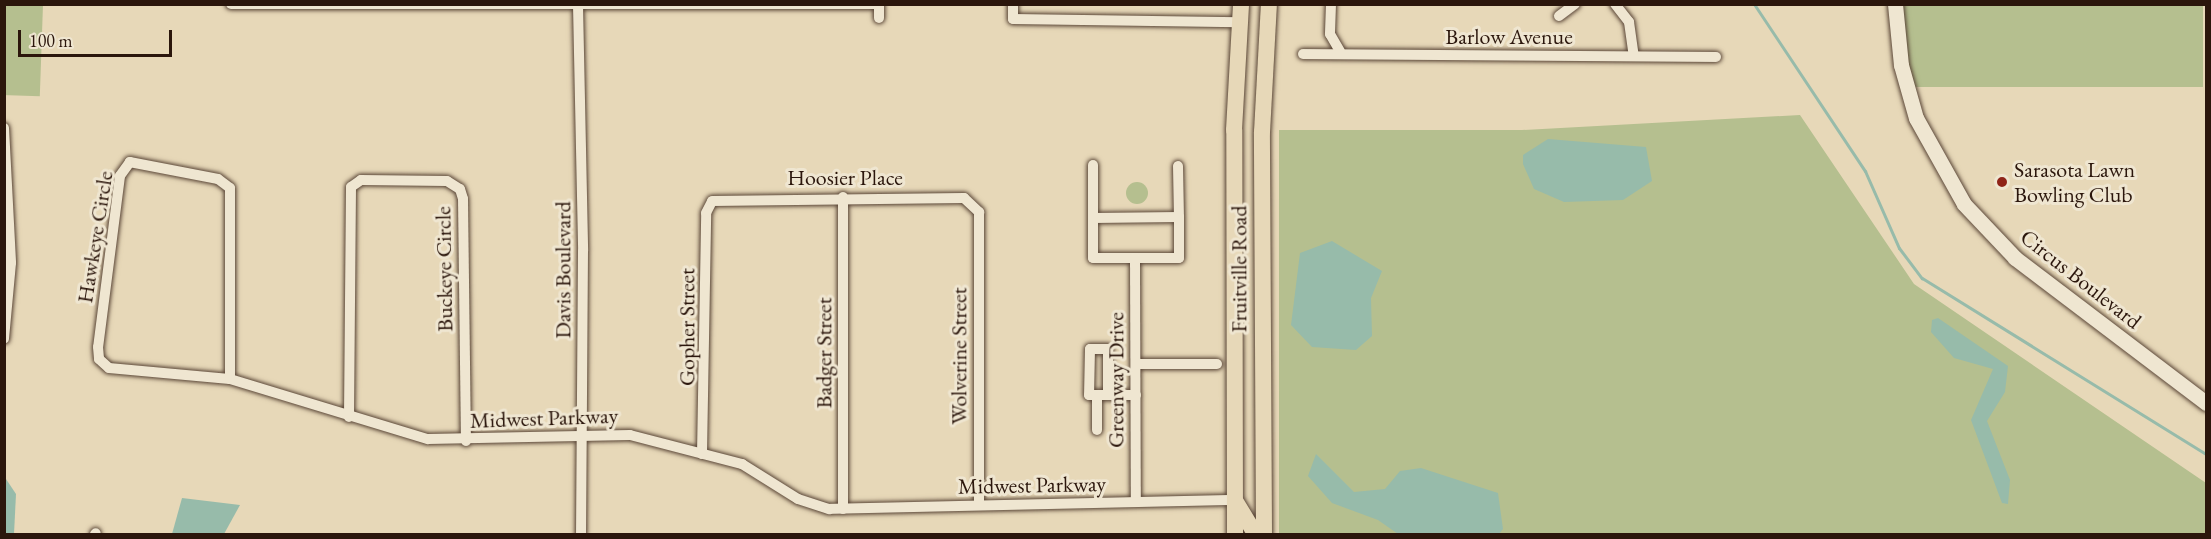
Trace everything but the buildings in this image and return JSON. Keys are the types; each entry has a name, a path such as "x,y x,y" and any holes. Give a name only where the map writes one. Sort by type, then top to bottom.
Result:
{"main road":[{"name":"Fruitville Road","path":"1236,534 1234,130 1241,4"},
{"name":"Fruitville Road","path":"1263,534 1262,132 1269,4"},
{"path":"1235,500 1256,534"}],"street":[{"path":"231,4 879,4 879,18"},
{"path":"1013,4 1013,19 1240,22"},
{"path":"1331,4 1330,34 1340,51"},
{"path":"1559,16 1575,4"},
{"path":"1615,4 1629,22 1634,56"},
{"name":"Circus Boulevard","path":"1895,4 1913,109 1964,204 2015,258 2206,403"},
{"name":"Davis Boulevard","path":"578,5 584,433 581,534"},
{"name":"Barlow Avenue","path":"1303,54 1340,51 1351,57 1716,57"},
{"path":"4,128 11,263 4,339"},
{"name":"Hawkeye Circle","path":"101,364 98,347 120,176 127,163 137,160 218,178 230,188 230,379"},
{"path":"1093,165 1093,258 1179,258 1178,166"},
{"name":"Buckeye Circle","path":"348,417 351,187 361,180 447,181 457,185 463,199 466,441"},
{"name":"Hoosier Place","path":"712,201 843,197 964,198 976,206"},
{"name":"Badger Street","path":"843,197 843,510"},
{"name":"Gopher Street","path":"702,454 706,213 712,201"},
{"name":"Wolverine Street","path":"976,206 979,505"},
{"path":"1093,218 1179,217"},
{"name":"Greenway Drive","path":"1135,258 1136,502"},
{"name":"Midwest Parkway","path":"101,364 230,379 403,434 466,441 584,433 630,435 742,464 798,499 843,510 1235,500"},
{"path":"1136,364 1216,364"},
{"path":"1097,430 1103,395 1136,395"}],"shaded area":[{"path":"5,4 43,5 40,96 4,95"},
{"path":"1901,5 2203,5 2203,87 1901,87"},
{"path":"1800,115 1914,284 2206,483 2206,534 1279,534 1279,130 1522,130"},
{"path":"1548,139 1646,147 1652,181 1623,200 1564,202 1534,189 1523,164 1523,155"},
{"path":"1137,182 1145,185 1148,193 1145,201 1137,204 1129,201 1126,193 1129,185"},
{"path":"1332,241 1382,271 1371,298 1372,336 1356,350 1312,347 1291,325 1300,253"},
{"path":"1938,318 2008,366 2005,392 1987,421 2010,480 2008,504 2002,503 1971,420 1993,369 1954,358 1931,332 1932,320"},
{"path":"1316,454 1354,492 1385,489 1400,471 1421,468 1498,493 1503,529 1499,534 1398,534 1378,520 1332,503 1308,476"},
{"path":"4,476 16,494 14,534 5,534"},
{"path":"182,498 240,505 224,534 172,534"}],"waterway":[{"path":"1754,4 1865,171 1899,248 1922,278 2206,454"}],"place":[{"name":"Sarasota Lawn Bowling Club","path":"2002,182"}]}
